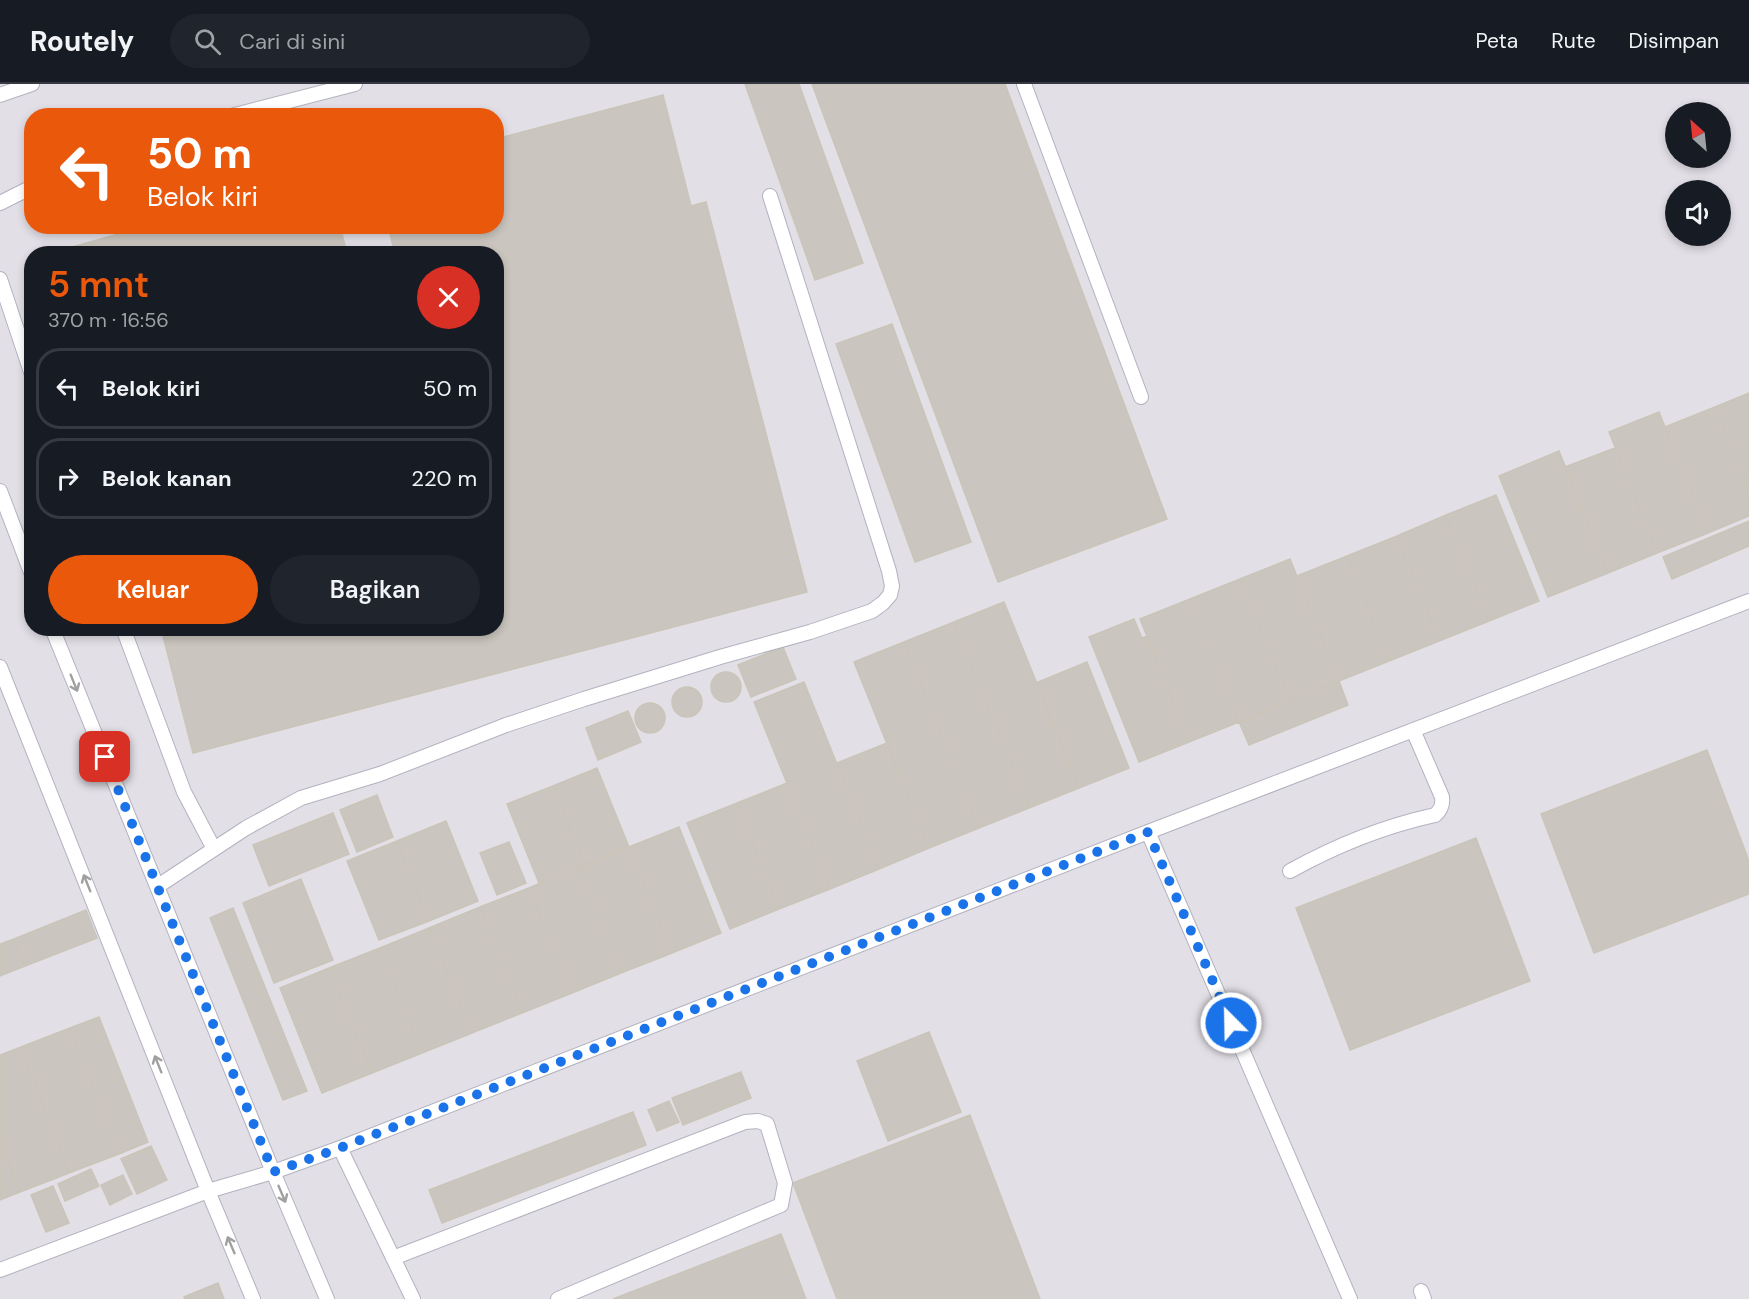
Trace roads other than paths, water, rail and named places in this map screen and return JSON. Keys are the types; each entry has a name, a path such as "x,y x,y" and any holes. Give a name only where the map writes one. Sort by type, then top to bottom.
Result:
{"lane":[{"path":"0,95 32,84"},
{"path":"262,108 355,84"},
{"path":"1024,84 1141,397"},
{"path":"0,203 24,191"},
{"path":"158,886 271,813 300,798 380,774 506,725 573,703 720,657 810,632 872,610 883,603 890,595 892,586 889,571 770,196"},
{"path":"0,279 24,351"},
{"path":"0,491 24,554"},
{"path":"0,1270 208,1191 273,1172 340,1148 1148,832 1749,601"},
{"path":"55,636 273,1172 327,1299"},
{"path":"126,636 184,792 214,849"},
{"path":"0,667 253,1299"},
{"path":"1290,871 1346,844 1389,827 1435,815 1438,812 1443,804 1442,797 1413,730"},
{"path":"1148,832 1350,1299"},
{"path":"393,1258 745,1122 758,1121 766,1124 785,1184 781,1205 558,1299"},
{"path":"340,1148 413,1299"}]}
